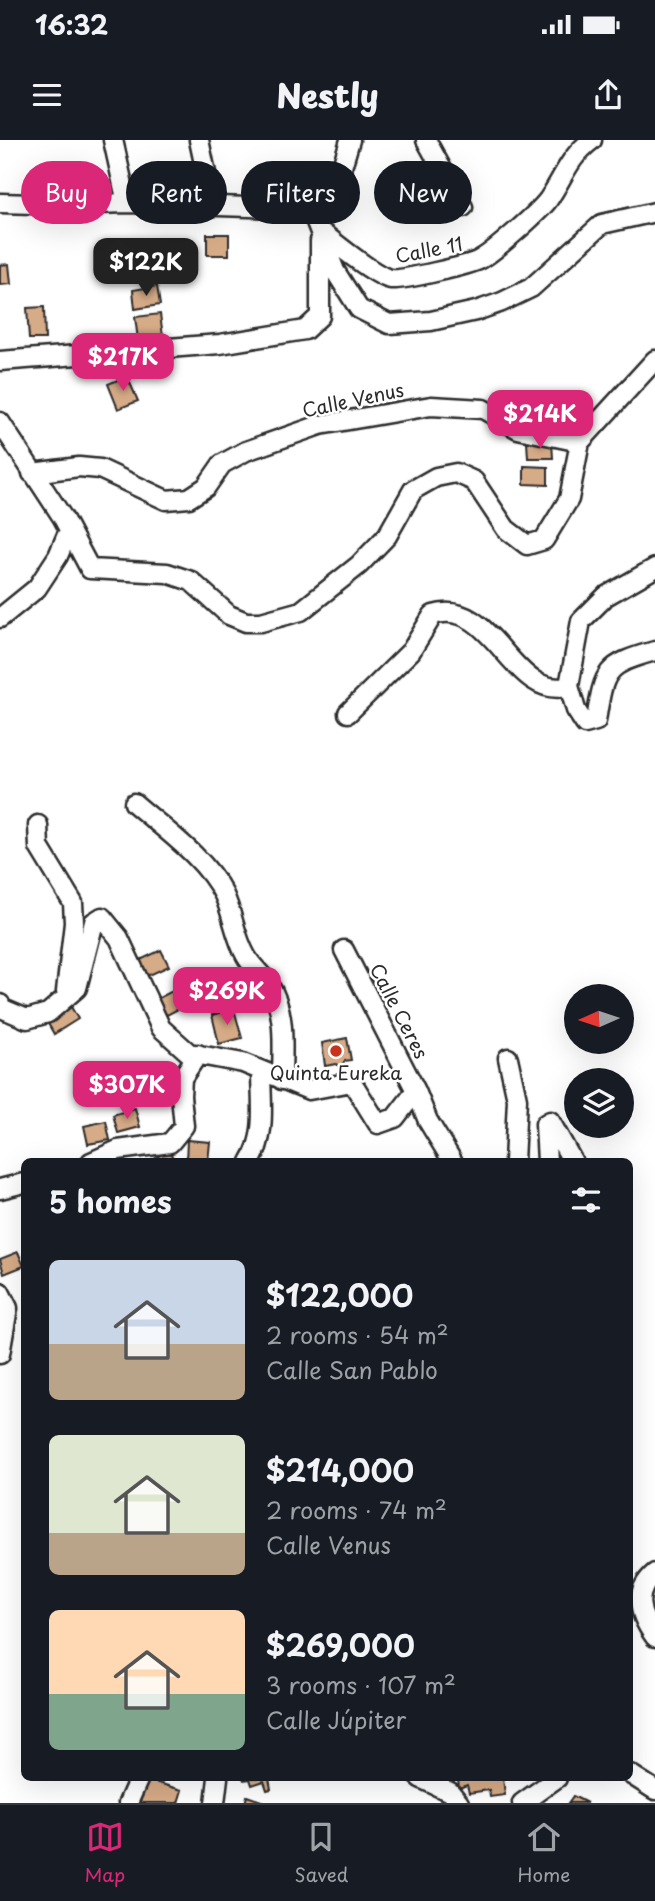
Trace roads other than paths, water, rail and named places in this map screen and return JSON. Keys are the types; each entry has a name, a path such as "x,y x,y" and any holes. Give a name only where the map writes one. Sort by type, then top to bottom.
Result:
{"street":[{"path":"113,140 126,198"},
{"path":"199,140 203,161"},
{"path":"344,161 350,140"},
{"path":"426,140 437,161"},
{"name":"Calle 11","path":"320,231 388,279 409,279 444,268 477,262 490,254 547,202 576,152 592,140"},
{"path":"0,203 126,203"},
{"path":"317,224 335,271 359,309 389,324 431,321 502,302 531,288 602,224 655,212"},
{"path":"0,361 220,344 305,330 320,316 320,231"},
{"path":"0,422 69,530 90,569 167,573 191,581 229,615 246,622 261,622 301,611 359,565 387,536 413,490 436,477 456,473 474,481 506,528 527,545 544,540 569,499 580,442 655,360"},
{"name":"Calle Venus","path":"32,473 79,467 100,469 166,500 189,498 206,487 222,464 246,451 320,425 431,406 483,409 519,429 580,442"},
{"path":"0,618 37,588 58,556 69,530"},
{"path":"655,568 606,596 581,621 569,686 576,710 585,724 596,722 608,671 625,659 655,651"},
{"path":"348,713 411,651 433,615 447,610 476,621 536,684 556,690 569,686"},
{"path":"134,803 190,853 213,877 224,895 246,956 271,987 278,1004 282,1030 282,1080"},
{"path":"38,825 39,847 73,903 75,923 66,998"},
{"path":"0,1004 1,1008 27,1019 48,1013 66,998 77,988 94,922 102,917 119,938 161,1028 189,1053 243,1063 309,1090 352,1082 378,1124 395,1118 416,1091"},
{"name":"Calle Ceres","path":"344,950 416,1091 428,1121 451,1158"},
{"path":"100,1158 118,1150 170,1143 184,1126 182,1078 198,1054"},
{"path":"508,1058 517,1099 514,1158"},
{"path":"253,1158 259,1149 261,1133 261,1071"},
{"path":"547,1158 545,1124 550,1121 571,1158"},
{"path":"0,1189 21,1184"},
{"path":"0,1292 8,1308 0,1354"},
{"path":"655,1573 645,1582 639,1595 645,1623 655,1637"},
{"path":"633,1776 655,1790"},
{"path":"128,1803 138,1781"},
{"path":"215,1803 218,1781"},
{"path":"426,1781 450,1792 459,1803"},
{"path":"522,1803 553,1781"}],"place":[{"name":"Quinta Eureka","path":"336,1051"}]}
